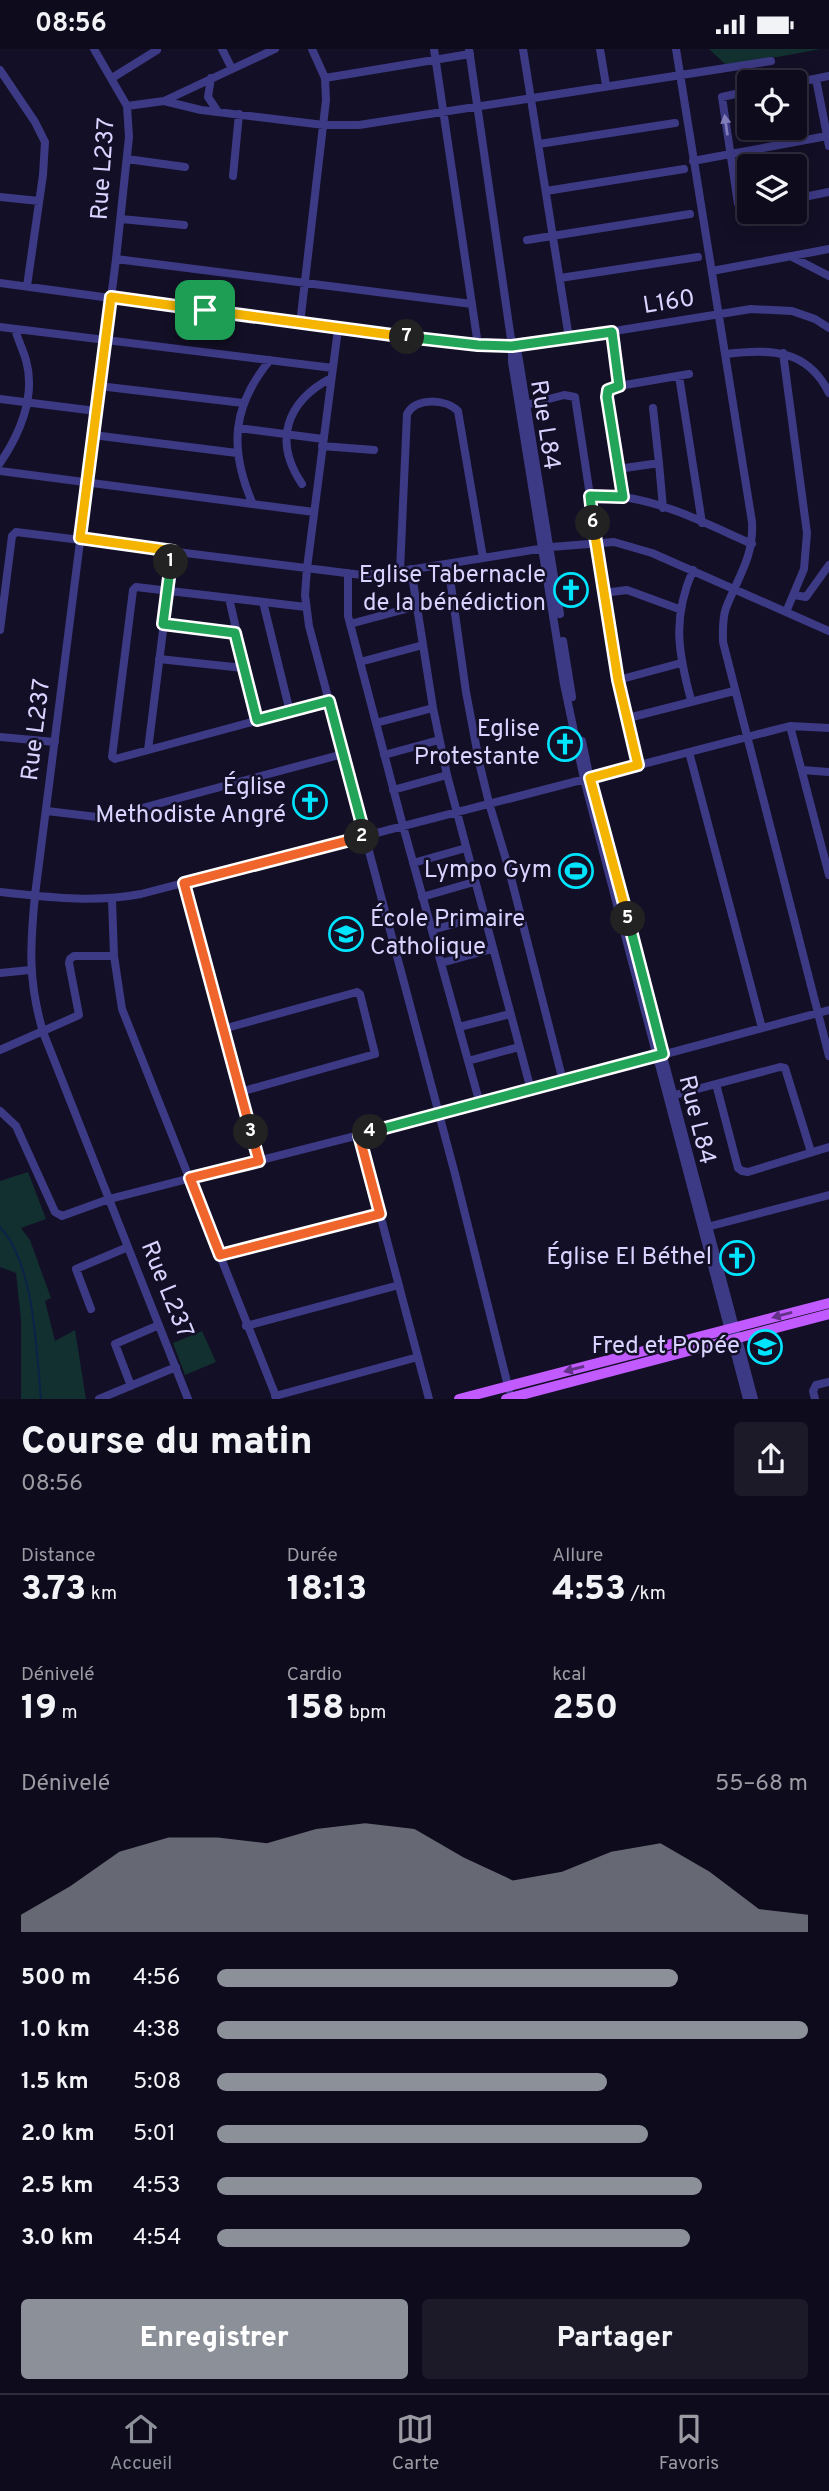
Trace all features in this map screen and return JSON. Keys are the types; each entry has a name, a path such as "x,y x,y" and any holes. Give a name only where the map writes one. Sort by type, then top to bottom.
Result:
{"main road":[{"path":"509,1398 733,1334 829,1303"},
{"path":"459,1399 829,1314"}],"street":[{"name":"Rue L237","path":"94,49 127,106 127,159 35,895 30,970 33,1000 43,1031 188,1399"},
{"path":"222,49 232,69"},
{"path":"300,324 324,125 325,78 312,49"},
{"path":"434,49 478,345"},
{"path":"523,49 569,338"},
{"path":"600,49 606,85"},
{"path":"676,49 752,522 752,544 726,609 723,623 724,650 829,1056"},
{"path":"112,78 157,50"},
{"path":"127,106 164,101 269,50"},
{"path":"325,78 435,60 470,51 512,346"},
{"path":"164,101 201,110 324,125 380,123 478,104 771,61"},
{"path":"0,70 43,136 45,152 27,286"},
{"path":"807,81 829,76"},
{"path":"201,110 208,99 211,78"},
{"path":"816,79 829,146"},
{"path":"196,85 218,112"},
{"path":"737,93 723,96 737,195"},
{"path":"233,176 239,114"},
{"path":"539,144 675,123"},
{"path":"693,161 827,136"},
{"path":"127,159 184,167"},
{"path":"546,191 684,169"},
{"path":"807,196 829,192"},
{"path":"0,197 39,201"},
{"path":"527,240 690,214"},
{"path":"121,219 184,225"},
{"path":"712,271 829,250"},
{"path":"560,278 698,257"},
{"path":"792,257 829,275"},
{"path":"116,259 472,304"},
{"name":"L160","path":"0,283 338,329 478,345 512,346 751,309 774,308 792,311 815,319 829,328"},
{"path":"0,327 333,368"},
{"path":"0,463 15,440 27,402 27,368 15,329"},
{"path":"338,329 307,568 306,607 439,1115 509,1398"},
{"path":"612,332 619,386"},
{"name":"Rue L84","path":"512,346 517,350 526,405 564,684 706,1227 747,1399"},
{"name":"Rue L84","path":"512,346 512,362 547,548"},
{"path":"726,355 757,351 783,353 811,368 829,393"},
{"path":"783,353 807,533 804,569 786,612"},
{"path":"252,502 243,480 237,453 238,428 243,403 259,373 270,360"},
{"path":"623,497 608,390 689,374"},
{"path":"679,376 702,523"},
{"path":"303,484 291,467 286,444 287,434 293,413 300,402 315,387 331,378"},
{"path":"99,386 243,403"},
{"path":"526,405 564,395 575,397 603,593 618,680 638,765"},
{"path":"0,399 96,411"},
{"path":"400,571 407,414 420,403 453,406 458,411 483,558"},
{"path":"653,408 663,507"},
{"path":"238,428 374,450"},
{"path":"93,435 237,453"},
{"path":"618,469 659,463"},
{"path":"0,471 314,512"},
{"path":"590,496 623,497 663,507 752,544"},
{"path":"0,630 13,533 80,538 348,573 379,574 596,542 625,544 693,570 829,631"},
{"path":"148,750 173,551"},
{"path":"448,564 466,692 489,803 564,1081"},
{"path":"794,595 806,597 829,565"},
{"path":"411,569 433,708 447,775 531,1090"},
{"path":"691,700 678,641 679,609 693,570"},
{"path":"348,573 350,624 480,1104"},
{"path":"306,607 139,587 133,590 111,757 115,759 329,701"},
{"path":"603,593 627,590 679,609"},
{"path":"229,598 257,720"},
{"path":"263,602 290,712"},
{"path":"350,624 417,606"},
{"path":"163,624 235,633"},
{"path":"360,662 423,645"},
{"path":"159,659 243,668"},
{"path":"618,680 681,663"},
{"path":"628,718 734,691"},
{"path":"376,723 433,708"},
{"path":"790,726 829,875"},
{"path":"0,892 112,899 184,883 790,726 829,728"},
{"path":"0,737 55,742"},
{"path":"384,755 439,740"},
{"path":"689,752 762,1028"},
{"path":"47,811 105,818 343,754"},
{"path":"802,770 829,772"},
{"path":"393,790 447,775"},
{"path":"413,863 466,848"},
{"path":"422,897 474,882"},
{"path":"184,883 259,1161"},
{"path":"112,899 114,956 122,1009 276,1397 418,1357"},
{"path":"432,930 483,916"},
{"path":"441,963 492,949"},
{"path":"0,1050 79,1015 70,959 74,956 114,956"},
{"path":"0,973 30,970"},
{"path":"223,1029 357,992 360,994 375,1054 240,1092"},
{"path":"0,1111 16,1126 58,1216 109,1199 439,1115 829,1010"},
{"path":"459,1027 510,1014"},
{"path":"468,1061 519,1047"},
{"path":"671,1096 785,1067 811,1152"},
{"path":"716,1084 738,1168 742,1171 748,1172 829,1147"},
{"path":"359,1135 429,1399"},
{"path":"706,1227 829,1195"},
{"path":"220,1255 380,1214"},
{"path":"91,1308 76,1269 128,1247"},
{"path":"246,1326 399,1285"},
{"path":"131,1386 115,1344 159,1325"},
{"name":"Rue L84","path":"733,1334 754,1399"},
{"path":"99,1399 176,1367"},
{"path":"816,1399 813,1391 816,1385 829,1382"}],"green space":[{"path":"709,49 821,49 727,66"},
{"path":"28,1172 46,1219 21,1228 30,1240 51,1298 45,1301 55,1341 75,1330 86,1399 21,1399 21,1320 16,1273 0,1267 0,1181"},
{"path":"202,1331 216,1362 185,1375 173,1343"}],"waterway":[{"path":"0,1227 12,1243 27,1285 41,1399"}],"place":[{"name":"Eglise Tabernacle de la bénédiction","path":"571,590"},
{"name":"Eglise Protestante","path":"565,744"},
{"name":"Église Methodiste Angré","path":"310,802"},
{"name":"Lympo Gym","path":"576,871"},
{"name":"École Primaire Catholique","path":"346,934"},
{"name":"Église El Béthel","path":"737,1258"},
{"name":"Fred et Popée","path":"765,1347"}],"route":[{"path":"111,297 205,310 478,345 534,344 612,332 619,386 608,390 607,397 623,497 590,496 618,680 638,765 590,778 663,1054 359,1135 380,1214 220,1255 190,1178 259,1161 184,883 365,836 329,701 257,720 235,633 163,624 173,551 80,538 111,297"}]}
